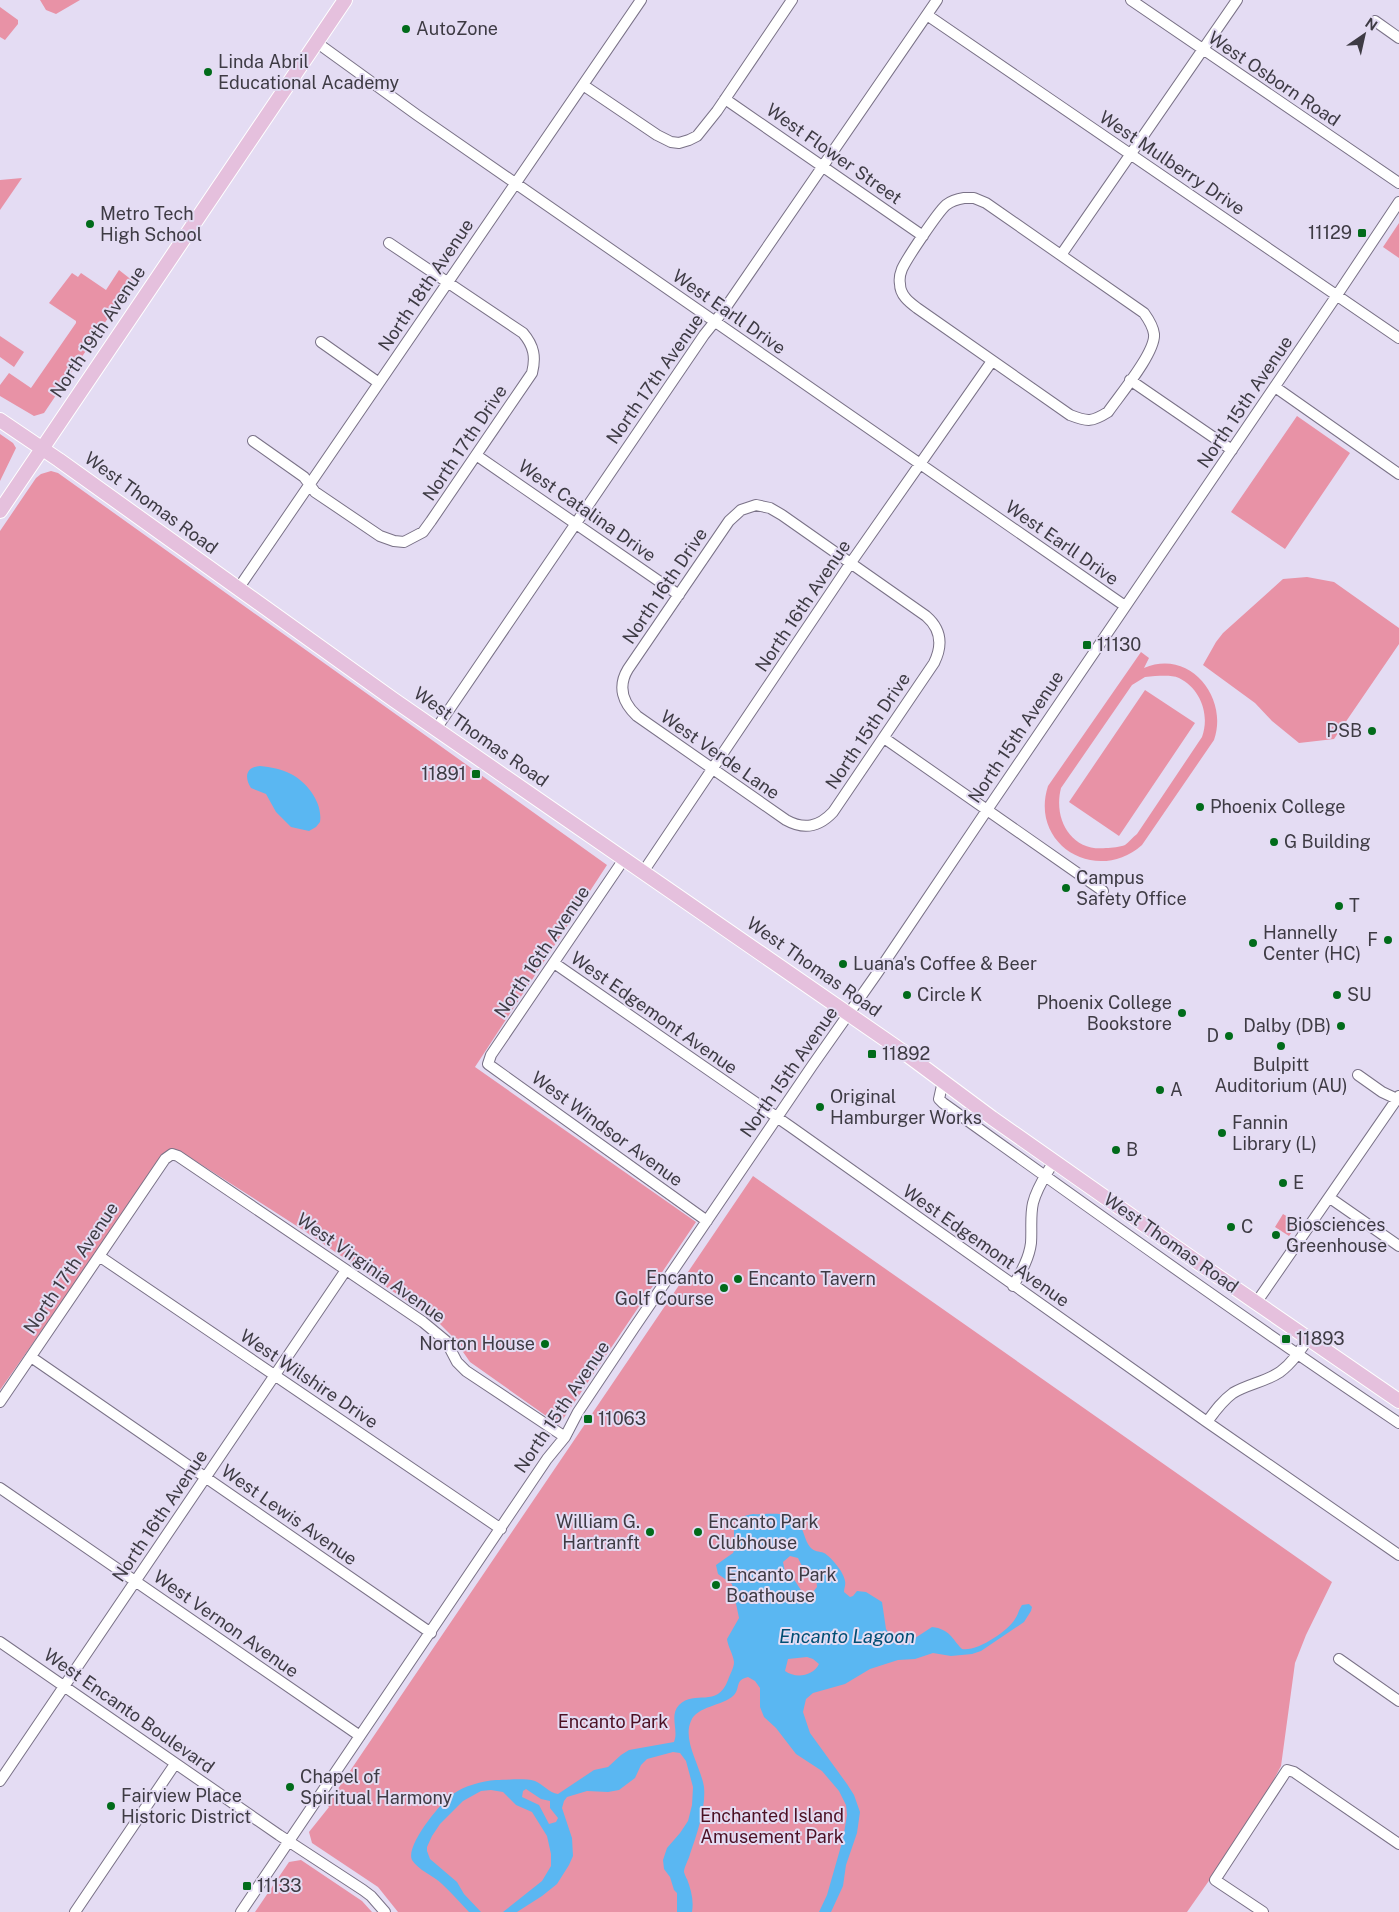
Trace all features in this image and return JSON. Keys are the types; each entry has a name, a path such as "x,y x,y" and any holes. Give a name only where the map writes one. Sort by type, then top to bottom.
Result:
{"main road":[{"name":"North 19th Avenue","path":"0,510 345,0"},
{"name":"West Thomas Road","path":"0,420 436,729 849,1014 1054,1161 1399,1401"}],"street":[{"name":"North 18th Avenue","path":"238,589 641,0"},
{"path":"583,85 657,136 679,144 697,136 725,100 792,0"},
{"name":"North 17th Avenue","path":"436,729 937,0"},
{"name":"West Osborn Road","path":"1131,0 1399,183"},
{"path":"1061,256 1237,0"},
{"name":"West Mulberry Drive","path":"927,15 1399,338"},
{"path":"1374,21 1399,38"},
{"name":"West Earll Drive","path":"316,42 417,115 1125,606"},
{"name":"West Flower Street","path":"725,100 923,236"},
{"path":"974,198 986,203 1061,256 1144,313 1151,324 1154,336 1150,351 1108,412 1091,421 1070,415 906,300 901,291 900,276 903,268 945,206 955,200 974,198"},
{"name":"North 15th Avenue","path":"241,1912 547,1459 565,1437 592,1392 707,1221 1337,296 1399,202"},
{"path":"388,243 447,283"},
{"name":"North 17th Drive","path":"309,484 315,492 380,536 404,542 423,532 476,455 532,373 535,363 534,351 523,333 447,283"},
{"path":"321,342 379,383"},
{"name":"North 16th Avenue","path":"643,872 850,564 992,361"},
{"path":"1130,380 1232,450"},
{"path":"1275,387 1399,474"},
{"path":"253,441 304,477 309,484"},
{"name":"West Catalina Drive","path":"476,455 679,595"},
{"name":"North 16th Drive","path":"624,698 622,688 624,675 735,514 741,510 756,505 770,508 850,564"},
{"name":"North 15th Drive","path":"806,826 822,822 833,812 934,663 939,651 940,638 936,628 926,616 850,564"},
{"name":"West Verde Lane","path":"624,698 628,708 636,716 786,820 798,826 806,826"},
{"path":"884,738 1103,891"},
{"name":"North 16th Avenue","path":"488,1064 491,1055 624,859"},
{"name":"West Edgemont Avenue","path":"554,963 1207,1422 1399,1554"},
{"name":"West Windsor Avenue","path":"488,1064 707,1221"},
{"path":"1256,1303 1398,1098 1382,1092 1358,1075"},
{"name":"West Thomas Road","path":"943,1081 940,1099 944,1104 1297,1354 1399,1423"},
{"name":"North 17th Avenue","path":"0,1402 164,1159 172,1154"},
{"name":"West Virginia Avenue","path":"172,1154 178,1156 437,1332 446,1341 457,1362 466,1370 565,1437"},
{"path":"1013,1286 1028,1259 1033,1204 1045,1176 1054,1161"},
{"path":"1330,1198 1399,1246"},
{"name":"West Wilshire Drive","path":"99,1256 500,1529"},
{"name":"North 16th Avenue","path":"0,1781 346,1270"},
{"path":"1207,1422 1221,1402 1235,1392 1268,1380 1282,1370 1308,1339"},
{"name":"West Lewis Avenue","path":"31,1357 431,1632"},
{"name":"West Vernon Avenue","path":"0,1488 360,1736"},
{"name":"West Encanto Boulevard","path":"0,1642 175,1764 363,1890 384,1912"},
{"path":"1339,1659 1399,1701"},
{"path":"75,1912 175,1764"},
{"path":"1263,1912 1215,1880 1287,1770 1294,1772 1399,1844"}],"green space":[{"path":"40,0 80,0 56,14 46,10"},
{"path":"0,7 18,20 18,24 5,40 0,37"},
{"path":"22,178 0,210 0,180"},
{"path":"1399,223 1399,258 1383,247"},
{"path":"119,270 133,281 44,413 34,416 0,396 0,385 9,373 31,388 76,323 76,321 49,303 72,273 78,277 81,273 106,290"},
{"path":"0,336 24,352 14,367 0,357"},
{"path":"1297,416 1350,453 1285,549 1231,512"},
{"path":"0,434 13,443 16,448 0,481"},
{"name":"Encanto Golf Course","path":"51,471 58,473 607,865 475,1067 696,1222 559,1425 470,1362 452,1336 439,1323 306,1232 180,1151 169,1149 0,1390 0,531 36,478 41,474"},
{"path":"1307,577 1334,582 1399,628 1399,644 1334,739 1299,743 1272,721 1255,703 1203,665 1223,633 1283,579"},
{"path":"1141,652 1149,658 1144,668 1161,664 1176,665 1190,671 1202,680 1216,708 1217,724 1214,740 1142,845 1124,856 1106,861 1087,859 1071,853 1058,841 1048,826 1045,807 1048,786","holes":["1145,677 1179,678 1193,689 1202,703 1204,712 1205,720 1202,737 1137,834 1125,845 1108,848 1094,848 1083,845 1074,839 1062,822 1059,800 1061,788 1132,685"]},
{"path":"1145,690 1195,723 1119,836 1069,802"},
{"path":"753,1176 1332,1582 1306,1635 1295,1663 1281,1766 1220,1865 1187,1912 398,1912 378,1887 312,1843 309,1832 329,1807 327,1805"},
{"path":"1283,1214 1298,1223 1289,1236 1275,1227"},
{"path":"301,1860 362,1901 372,1912 255,1912 289,1862"}],"water":[{"path":"260,766 287,772 303,782 313,794 319,808 320,822 316,827 309,831 291,827 276,812 266,794 251,788 247,780 249,770"},
{"name":"Encanto Lagoon","path":"780,1514 788,1516 797,1522 810,1547 827,1555 840,1569 845,1581 844,1592 850,1597 857,1591 866,1592 882,1602 886,1629 897,1645 906,1644 932,1627 947,1632 962,1649 976,1647 992,1640 1006,1629 1015,1619 1022,1605 1029,1604 1032,1607 1031,1611 1024,1622 981,1651 951,1656 933,1653 915,1659 898,1660 870,1669 845,1684 813,1693 806,1699 803,1712 810,1733 854,1795 860,1812 857,1833 846,1865 843,1886 831,1912 819,1912 827,1895 843,1839 847,1815 846,1805 839,1791 822,1771 796,1754 776,1728 764,1717 760,1707 760,1688 755,1681 748,1677 739,1682 733,1696 704,1709 694,1716 689,1728 690,1745 704,1787 704,1804 700,1821 684,1872 692,1895 692,1912 677,1912 677,1893 664,1869 663,1860 667,1848 688,1821 692,1805 693,1787 686,1761 680,1753 673,1752 647,1759 641,1765 635,1778 619,1790 608,1792 587,1791 567,1797 562,1808 572,1838 573,1856 557,1884 517,1912 503,1912 542,1881 551,1866 551,1854 547,1836 532,1812 516,1805 503,1792 481,1791 463,1801 440,1824 432,1836 427,1851 430,1859 457,1882 464,1894 481,1912 469,1912 442,1884 418,1867 412,1860 411,1853 425,1825 457,1791 473,1784 496,1780 531,1780 558,1794 594,1770 608,1767 629,1750 674,1742 674,1718 679,1705 692,1698 718,1694 723,1689 733,1669 733,1659 727,1639 739,1618 732,1584 718,1574 716,1565 733,1553 736,1546 735,1524 746,1515","holes":["790,1556 798,1558 803,1568 816,1578 817,1587 812,1593 806,1595 792,1577 785,1572 783,1562","807,1657 819,1664 809,1674 794,1675 785,1671 788,1659","526,1789 541,1799 550,1801 550,1808 558,1818 556,1822 549,1824 539,1805 522,1797 523,1791"]}],"place":[{"name":"AutoZone","path":"406,29"},
{"name":"Linda Abril Educational Academy","path":"208,72"},
{"name":"Metro Tech High School","path":"90,224"},
{"name":"11129","path":"1362,233"},
{"name":"11130","path":"1087,645"},
{"name":"PSB","path":"1372,731"},
{"name":"11891","path":"476,774"},
{"name":"Phoenix College","path":"1200,807"},
{"name":"G Building","path":"1274,842"},
{"name":"Campus Safety Office","path":"1066,888"},
{"name":"T","path":"1339,906"},
{"name":"F","path":"1388,940"},
{"name":"Hannelly Center (HC)","path":"1253,943"},
{"name":"Luana's Coffee & Beer","path":"843,964"},
{"name":"Circle K","path":"907,995"},
{"name":"SU","path":"1337,995"},
{"name":"Phoenix College Bookstore","path":"1182,1013"},
{"name":"Dalby (DB)","path":"1341,1026"},
{"name":"D","path":"1229,1036"},
{"name":"Bulpitt Auditorium (AU)","path":"1281,1046"},
{"name":"11892","path":"872,1054"},
{"name":"A","path":"1160,1090"},
{"name":"Original Hamburger Works","path":"820,1107"},
{"name":"Fannin Library (L)","path":"1222,1133"},
{"name":"B","path":"1116,1150"},
{"name":"E","path":"1283,1183"},
{"name":"C","path":"1231,1227"},
{"name":"Biosciences Greenhouse","path":"1276,1235"},
{"name":"Encanto Tavern","path":"738,1279"},
{"name":"Encanto Golf Course","path":"724,1288"},
{"name":"11893","path":"1286,1339"},
{"name":"Norton House","path":"545,1344"},
{"name":"11063","path":"588,1419"},
{"name":"William G. Hartranft","path":"650,1532"},
{"name":"Encanto Park Clubhouse","path":"698,1532"},
{"name":"Encanto Park Boathouse","path":"716,1585"},
{"name":"Chapel of Spiritual Harmony","path":"290,1787"},
{"name":"Fairview Place Historic District","path":"111,1806"},
{"name":"11133","path":"247,1886"}],"park label":[{"name":"Encanto Park","path":"613,1722"},
{"name":"Enchanted Island Amusement Park","path":"772,1826"}]}
